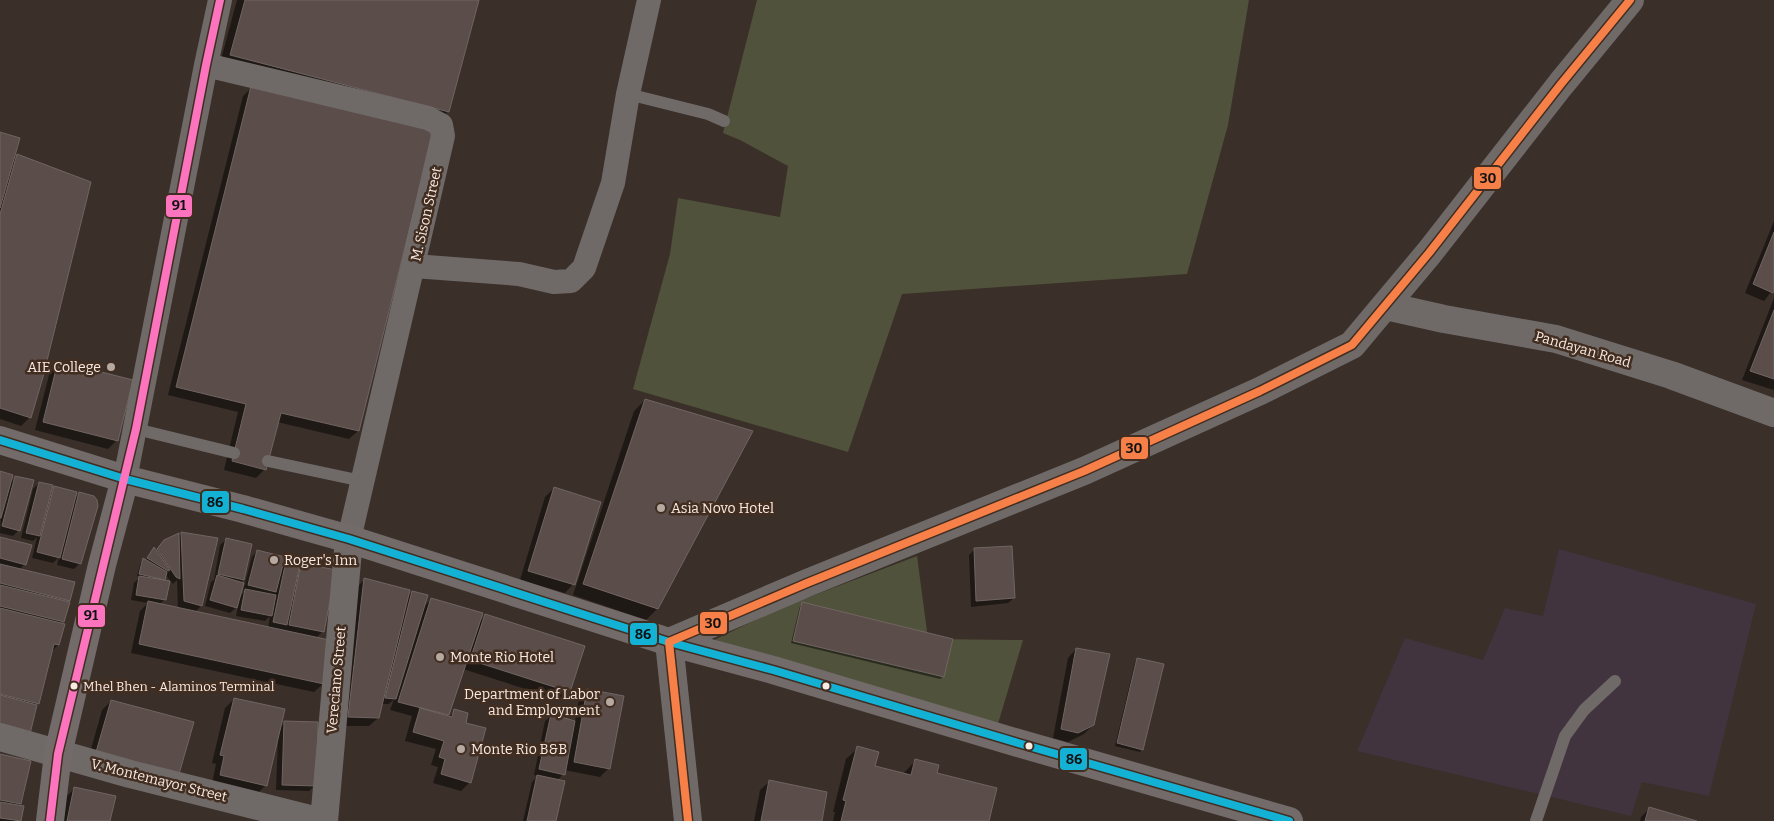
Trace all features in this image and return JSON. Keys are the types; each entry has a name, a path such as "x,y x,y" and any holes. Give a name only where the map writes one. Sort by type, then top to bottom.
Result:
{"main road":[{"path":"0,440 125,479 243,509 349,539 669,642 773,670 1027,746 1289,821"},
{"path":"50,821 58,754 102,565 125,479"}],"street":[{"path":"125,479 220,0"},
{"path":"414,266 519,274 554,282 571,281 584,268 612,182 628,94 649,0"},
{"path":"688,821 669,642 807,583 1084,471 1260,390 1352,345 1386,306 1627,1"},
{"name":"M. Sison Street","path":"206,65 428,118 441,125 443,136 349,539"},
{"name":"Pandayan Road","path":"1386,306 1444,319 1556,339 1671,375 1774,413"},
{"name":"Vereciano Street","path":"324,821 349,539"},
{"name":"V. Montemayor Street","path":"0,737 58,754 318,821"}],"lane":[{"path":"628,94 708,114 724,121"},
{"path":"136,429 234,452"},
{"path":"268,461 362,481"},
{"path":"1536,821 1565,736 1584,710 1615,680"}],"shaded area":[{"path":"1559,549 1756,604 1709,796 1642,782 1631,816 1357,751 1405,638 1483,660 1505,608 1543,616"}],"green space":[{"path":"757,0 1249,0 1228,125 1187,274 902,294 848,452 633,389 670,254 678,198 780,217 788,166 723,133"},
{"path":"917,556 928,639 1023,640 997,727 708,643 778,609"}],"building":[{"path":"245,0 479,0 449,112 230,55"},
{"path":"251,86 434,131 359,431 281,413 266,470 232,461 246,404 176,387"},
{"path":"0,132 20,138 0,208"},
{"path":"17,154 91,182 43,377 31,418 0,408 0,214"},
{"path":"1774,232 1774,291 1773,293 1753,284"},
{"path":"1774,310 1774,379 1750,371"},
{"path":"58,361 133,380 118,441 43,422"},
{"name":"Asia Novo Hotel","path":"645,399 753,431 658,609 583,584"},
{"path":"0,471 13,475 1,518 0,518"},
{"path":"15,476 34,480 20,531 2,526"},
{"path":"39,482 53,485 40,536 26,533"},
{"path":"54,486 77,492 60,558 37,552"},
{"path":"554,487 601,502 575,585 528,571"},
{"path":"79,492 94,496 98,506 81,564 62,559"},
{"path":"181,532 218,538 202,606 184,601"},
{"path":"179,533 180,579 176,577 157,549 164,540"},
{"path":"0,537 32,545 26,565 0,558"},
{"path":"226,538 252,544 244,580 218,574"},
{"path":"1012,546 1015,598 976,601 974,548"},
{"path":"154,547 170,570 168,571 147,558"},
{"path":"257,550 285,557 276,592 248,585"},
{"path":"143,558 167,572 165,580 139,574"},
{"path":"286,561 300,564 287,625 273,622"},
{"path":"301,563 336,570 324,632 289,625"},
{"path":"0,564 75,582 70,601 0,583"},
{"path":"217,575 244,583 237,608 210,600"},
{"path":"139,576 170,581 166,600 136,595"},
{"path":"364,578 410,590 379,718 348,717"},
{"path":"0,585 70,602 64,622 0,606"},
{"path":"245,589 276,595 272,616 241,610"},
{"path":"412,591 428,595 396,699 385,698"},
{"name":"Monte Rio Hotel","path":"431,598 483,613 449,715 398,702"},
{"path":"148,601 334,641 324,684 139,644"},
{"path":"802,602 953,639 944,677 793,641"},
{"path":"0,608 65,624 59,645 54,644 39,704 0,694"},
{"path":"485,614 585,646 570,692 470,660"},
{"path":"1076,648 1110,654 1094,725 1078,733 1061,729"},
{"path":"1137,658 1164,664 1143,750 1117,743"},
{"path":"587,689 624,696 610,769 574,762"},
{"path":"0,695 37,705 30,734 0,726"},
{"path":"234,698 285,709 267,786 220,775 224,756 220,755"},
{"path":"111,700 194,722 179,774 96,752"},
{"name":"Monte Rio B&B","path":"420,708 452,717 454,709 468,713 466,723 486,728 471,783 441,774 445,759 439,757 444,741 413,732"},
{"path":"551,714 575,721 565,775 539,769"},
{"path":"284,721 318,722 316,786 282,785"},
{"path":"857,746 879,752 875,766 911,775 915,759 939,765 937,773 997,788 989,821 841,821 846,801 843,800"},
{"path":"0,754 31,761 21,804 0,800"},
{"path":"537,775 565,781 556,821 527,821"},
{"path":"769,780 827,792 822,821 761,821"},
{"path":"74,787 116,796 110,821 67,821"},
{"path":"0,802 24,806 21,821 0,818"},
{"path":"1649,807 1697,821 1645,821"}],"transit line":[{"name":"91","path":"50,821 58,754 136,429 220,0"},
{"name":"30","path":"688,821 669,642 807,583 1084,471 1260,391 1352,345 1429,253 1561,84 1630,0"},
{"name":"86","path":"0,440 125,479 243,509 349,539 669,642 773,670 1289,821"}],"place":[{"name":"AIE College","path":"111,367"},
{"name":"Asia Novo Hotel","path":"661,508"},
{"name":"Roger's Inn","path":"274,560"},
{"name":"Monte Rio Hotel","path":"440,657"},
{"name":"Mhel Bhen - Alaminos Terminal","path":"74,686"},
{"name":"Department of Labor and Employment","path":"610,702"},
{"name":"Monte Rio B&B","path":"461,749"}]}
